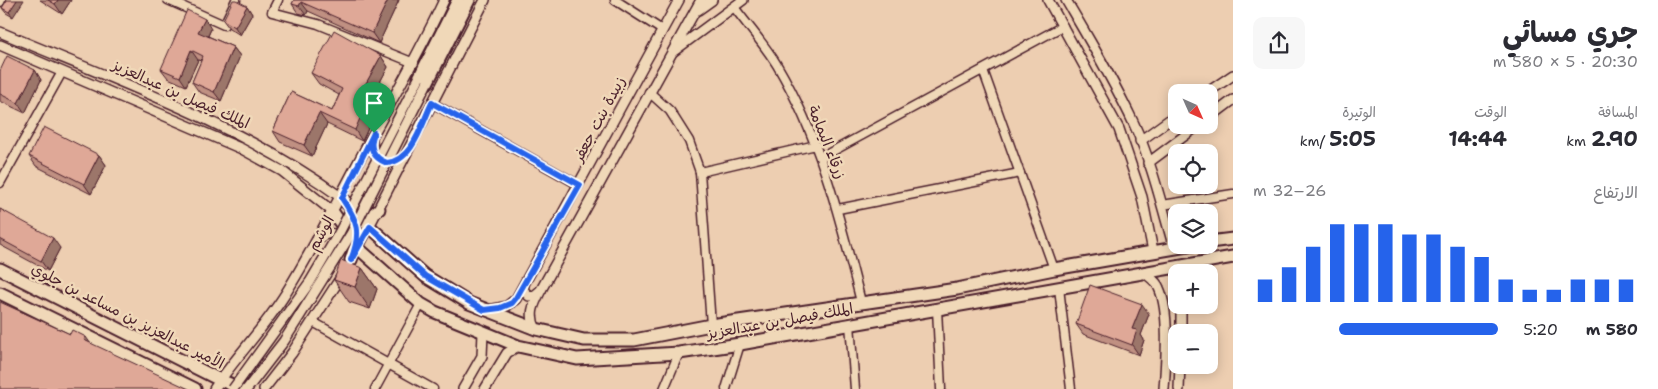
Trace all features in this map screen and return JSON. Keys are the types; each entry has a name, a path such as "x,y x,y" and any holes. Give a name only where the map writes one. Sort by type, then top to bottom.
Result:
{"main road":[{"name":"الوشم","path":"423,80 458,0"},
{"name":"الوشم","path":"423,80 469,0"},
{"name":"الملك فيصل بن عبدالعزيز","path":"342,198 363,222 425,276 484,310 536,329 584,340 634,340 711,325 957,289 1054,269 1168,249"},
{"path":"351,260 357,247 363,222 379,209"},
{"name":"الملك فيصل بن عبدالعزيز","path":"332,211 357,247 421,304 483,333 518,346 577,359 679,353 740,344 1059,288 1168,272"},
{"path":"332,211 342,218 363,222"},
{"path":"1218,240 1233,238"},
{"name":"الملك فيصل بن عبدالعزيز","path":"1210,264 1233,258"},
{"name":"الأمير عبدالعزيز بن مساعد بن جلوي","path":"0,268 217,384 245,389"},
{"path":"0,293 195,389"}],"street":[{"path":"168,0 224,25 236,0"},
{"path":"278,0 272,12 318,24 414,63"},
{"name":"الوشم","path":"217,384 288,290 332,211 342,198 374,133 414,63 444,0"},
{"path":"374,133 371,145 376,157 381,161 394,163 405,157 484,0"},
{"path":"615,0 662,30"},
{"name":"زبيدة بنت جعفر","path":"484,310 500,308 512,303 524,285 679,0"},
{"name":"زبيدة بنت جعفر","path":"536,329 532,321 531,311 540,290 701,0"},
{"path":"694,13 712,0"},
{"path":"672,52 744,0"},
{"path":"1048,0 1119,129 1142,196 1153,251"},
{"path":"1066,0 1099,56 1140,141 1168,226"},
{"name":"زرقاء اليمامة","path":"734,7 776,65 816,144 838,210 861,302"},
{"path":"822,158 1063,26"},
{"name":"الملك فيصل بن عبدالعزيز","path":"0,32 236,133 314,177 342,198"},
{"name":"الملك فيصل بن عبدالعزيز","path":"0,45 242,149 282,171 332,211"},
{"path":"983,70 1054,269"},
{"path":"0,183 62,72"},
{"path":"1218,85 1233,75"},
{"name":"الوشم","path":"233,389 310,282 423,80"},
{"name":"الوشم","path":"245,389 284,341 351,234 423,80"},
{"path":"650,92 670,111 689,141 700,172 711,325"},
{"path":"1218,111 1233,100"},
{"path":"432,103 580,185"},
{"path":"1140,141 1168,121"},
{"path":"1148,163 1187,134"},
{"path":"700,172 816,144"},
{"path":"379,209 408,151"},
{"path":"838,210 1020,173"},
{"path":"1146,217 1156,216 1163,208 1233,194"},
{"path":"264,389 313,322 351,260 351,246 341,236 327,234 315,241"},
{"path":"1146,274 1159,286 1164,310 1166,345 1164,389"},
{"path":"524,285 524,290 529,296 534,296 540,290"},
{"path":"1059,288 1071,389"},
{"path":"374,389 389,365 421,304"},
{"path":"1164,310 1168,308"},
{"path":"937,309 941,389"},
{"path":"313,322 433,389"},
{"path":"850,324 855,389"},
{"path":"463,389 482,356 483,333"},
{"path":"726,389 740,344"},
{"path":"485,389 507,353 518,346"},
{"path":"664,389 679,353"},
{"path":"477,366 482,362 490,362 494,369 494,374"},
{"path":"1179,389 1180,374"}],"building":[{"path":"7,0 17,0 9,12 2,8"},
{"path":"48,0 58,0 55,4"},
{"path":"233,0 247,6 235,27 223,20"},
{"path":"294,0 388,0 372,33 301,2 299,6 292,4"},
{"path":"187,10 205,19 198,32 233,47 214,92 192,82 203,56 191,50 180,77 161,69"},
{"path":"334,30 381,56 354,105 364,109 355,130 319,113 304,145 273,131 291,92 332,111 342,89 311,73"},
{"path":"7,56 35,70 18,103 0,94 0,71"},
{"path":"44,127 99,155 84,184 29,156"},
{"path":"0,209 53,238 41,261 0,239"},
{"path":"341,260 362,268 355,287 334,280"},
{"path":"1090,285 1142,304 1132,329 1137,330 1132,345 1076,324"},
{"path":"0,302 70,334 72,330 86,337 84,340 189,389 0,389"}],"route":[{"path":"432,103 580,185 512,303 500,308 484,310 469,303 425,276 370,227 351,260 358,237 358,228 353,214 342,198 374,133 371,145 376,157 387,163 394,163 400,160 405,157 432,103"}]}
